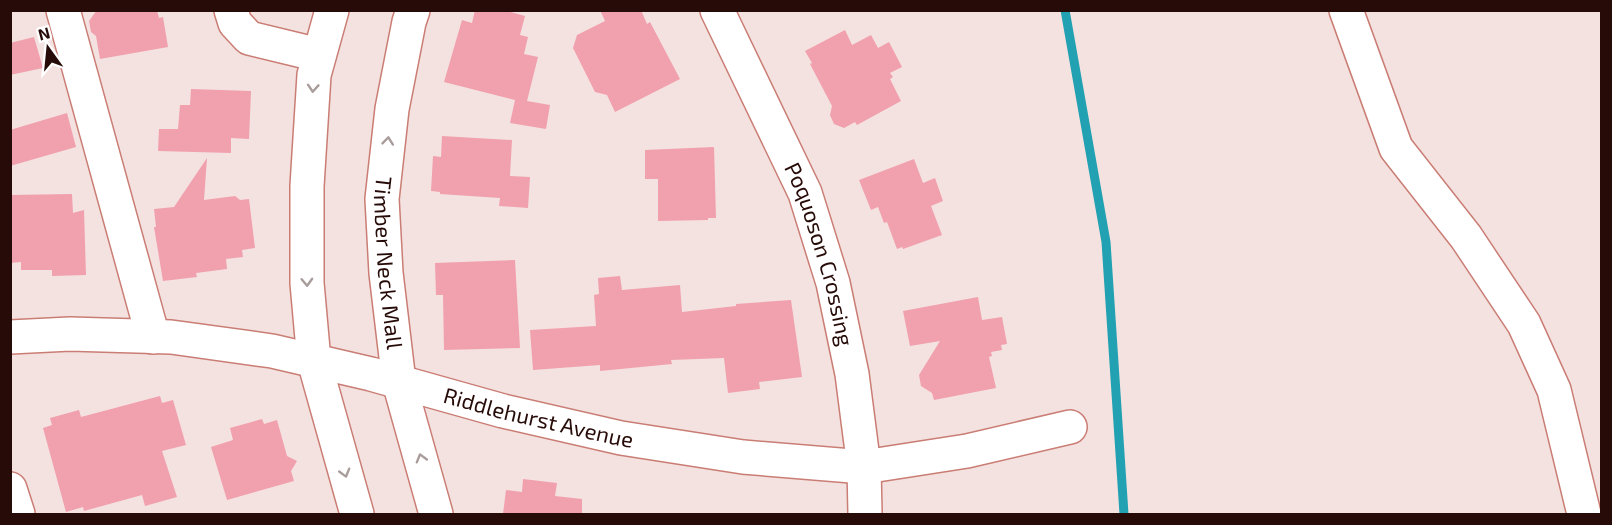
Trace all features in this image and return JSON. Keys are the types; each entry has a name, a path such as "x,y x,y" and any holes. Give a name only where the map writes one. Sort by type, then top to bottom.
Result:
{"street":[{"path":"63,10 153,337"},
{"path":"231,10 235,23 249,38 320,55"},
{"path":"332,10 314,75 307,186 307,283 314,361 347,512"},
{"name":"Timber Neck Mall","path":"413,10 392,109 382,199 386,273 399,382 436,514"},
{"name":"Poquoson Crossing","path":"717,10 805,193 833,282 852,374 864,467 865,514"},
{"path":"1346,10 1396,148 1466,237 1524,324 1554,390 1584,514"},
{"name":"Riddlehurst Avenue","path":"10,338 70,334 171,337 272,351 399,382 503,411 621,438 742,457 864,467 967,451 1070,427"},
{"path":"10,489 18,514"}],"building":[{"path":"97,10 157,10 159,18 163,17 168,47 100,59 96,36 91,32 89,21"},
{"path":"475,10 503,10 525,16 520,35 528,37 524,54 538,57 527,101 550,105 546,129 510,123 515,100 444,82 462,20 472,23"},
{"path":"600,10 641,10 647,24 650,22 680,79 615,112 607,95 595,92 573,48 577,35 605,21"},
{"path":"845,30 852,45 871,35 878,48 889,42 902,67 890,73 893,77 890,79 901,101 857,125 855,122 844,128 834,124 830,115 832,106 805,51"},
{"path":"34,37 43,68 10,75 10,43"},
{"path":"191,89 251,91 249,139 231,138 231,153 158,151 159,129 178,129 180,105 190,105"},
{"path":"67,113 76,147 10,166 10,130"},
{"path":"442,136 512,140 510,176 530,177 528,208 499,206 500,198 440,194 440,192 431,191 433,156 441,157"},
{"path":"714,147 716,218 658,221 658,179 645,179 645,150"},
{"path":"207,158 204,200 235,196 240,200 249,199 255,248 242,250 243,257 226,259 227,269 196,273 197,277 163,281 154,227 156,227 154,209 174,207"},
{"path":"914,159 923,183 935,178 943,201 931,206 942,235 897,249 887,222 884,223 878,207 871,210 859,180"},
{"path":"72,194 73,213 84,210 86,275 52,276 52,270 21,270 21,262 10,263 10,195"},
{"path":"515,260 520,348 444,350 443,295 436,295 435,263"},
{"path":"620,276 622,290 680,285 682,312 736,306 736,304 791,300 802,377 759,382 760,389 728,393 724,358 671,360 672,364 600,371 600,365 533,370 530,330 596,326 594,295 599,294 598,278"},
{"path":"978,297 982,320 1002,317 1007,344 1001,345 1002,350 991,352 992,356 989,357 996,388 934,400 932,393 921,386 919,375 940,341 910,346 903,311"},
{"path":"160,396 162,403 173,400 186,445 162,451 177,497 145,506 142,495 84,511 83,507 66,512 43,428 52,425 50,418 79,410 81,417"},
{"path":"262,419 264,424 277,420 287,456 297,461 291,471 294,481 227,500 211,447 233,440 230,428"},
{"path":"523,479 557,483 555,496 582,499 582,514 503,514 506,490 522,492"}],"waterway":[{"path":"1065,10 1106,242 1124,514"}]}
